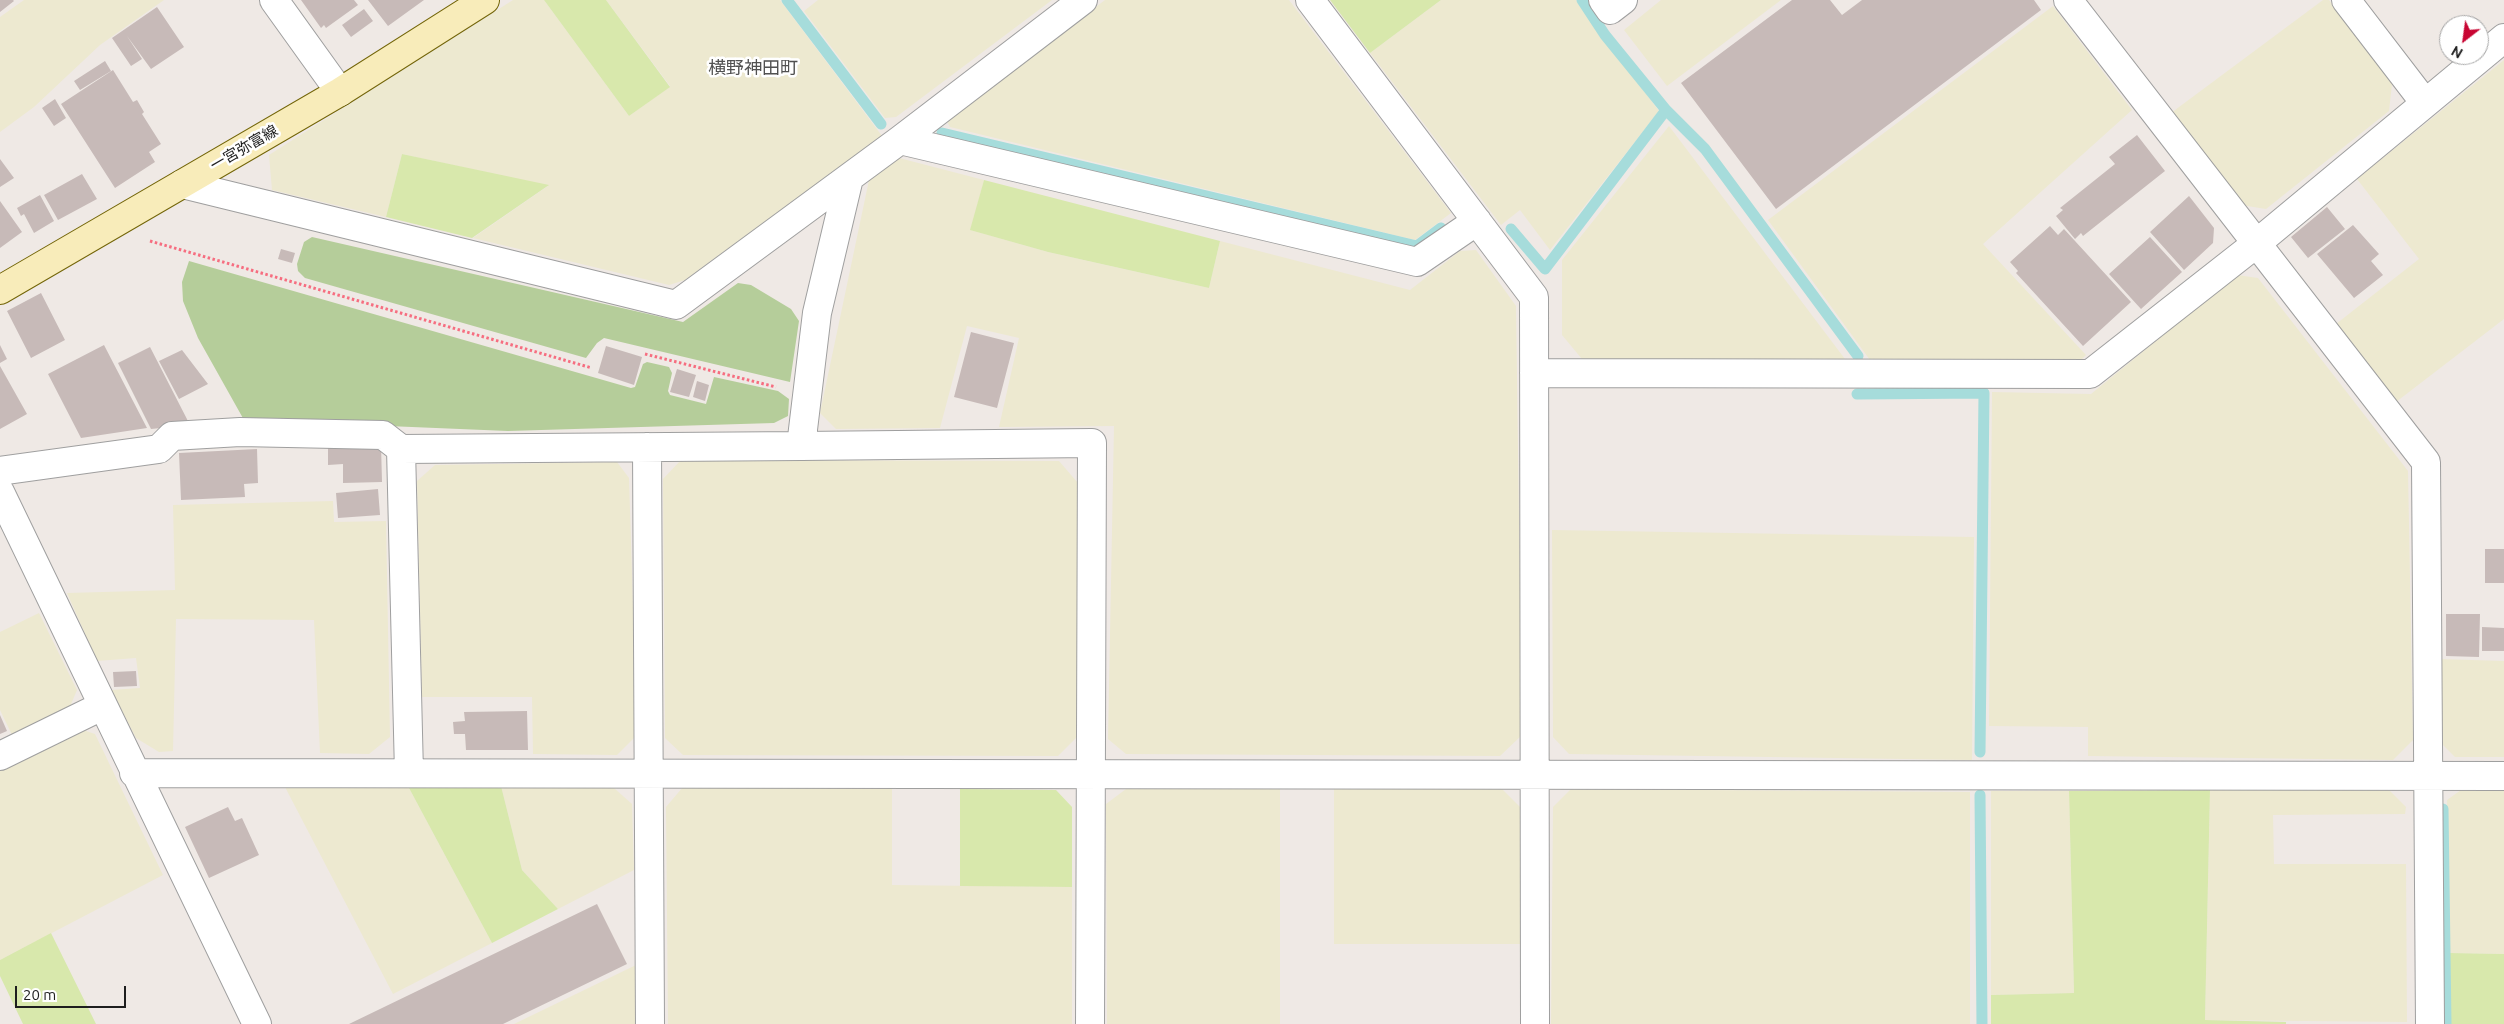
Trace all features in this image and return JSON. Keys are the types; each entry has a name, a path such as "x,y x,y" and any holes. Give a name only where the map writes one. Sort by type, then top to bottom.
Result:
{"main road":[{"name":"一宮弥富線","path":"0,290 340,92 485,0"}],"street":[{"path":"274,0 340,92"},
{"path":"182,184 676,305 900,140 1083,0"},
{"path":"1310,0 1534,297 1535,1024"},
{"path":"1603,0 1610,10 1623,0"},
{"path":"2068,0 2426,462 2430,1024"},
{"path":"2346,0 2426,103"},
{"path":"1534,372 2090,374 2257,243 2504,38"},
{"path":"900,140 1416,262 1477,221"},
{"path":"801,446 817,313 849,178"},
{"path":"0,471 159,449 172,436 240,432 383,435 401,449 1092,443 1090,1024"},
{"path":"647,447 650,1024"},
{"path":"401,449 409,774"},
{"path":"0,492 134,773 257,1024"},
{"path":"0,756 102,706"},
{"path":"134,773 2504,776"}],"path":[{"path":"105,228 592,368"},
{"path":"645,354 807,395"}],"shaded area":[{"path":"24,0 164,0 100,45 34,107 0,132 0,17"},
{"path":"513,0 544,0 629,116 670,86 606,0 780,0 882,136 685,280 669,285 473,238 548,186 402,154 386,217 272,190 269,155"},
{"path":"818,0 1052,0 896,117 885,118 804,11"},
{"path":"1105,0 1289,0 1451,213 1415,240 950,127 946,120"},
{"path":"1441,0 1576,0 1659,111 1550,250 1520,210 1501,225 1370,53"},
{"path":"1661,0 1781,0 1667,86 1624,30"},
{"path":"2323,0 2329,0 2392,84 2389,111 2266,209 2241,205 2171,113"},
{"path":"2053,6 2132,110 1983,244 2086,355 2081,360 1870,360 1768,220"},
{"path":"2504,60 2504,319 2396,402 2336,324 2419,259 2357,179"},
{"path":"1669,126 1845,359 1582,359 1562,335 1562,260"},
{"path":"899,158 984,180 971,230 1048,252 1209,288 1220,241 1410,290 1460,251 1476,250 1516,306 1522,735 1500,756 1126,754 1108,739 1114,426 999,427 1019,338 967,326 940,428 836,429 820,413 869,180"},
{"path":"2237,275 2258,278 2408,471 2413,740 2393,760 2088,756 2088,727 1989,726 1992,392 2091,394"},
{"path":"681,460 1059,461 1078,483 1077,737 1058,756 683,755 665,738 663,479"},
{"path":"617,462 629,478 637,735 617,755 533,754 532,697 422,697 417,481 435,465"},
{"path":"333,501 334,522 386,521 390,737 369,754 320,753 314,620 176,619 173,751 159,752 136,738 111,690 140,688 136,658 97,661 67,593 175,590 173,505"},
{"path":"1552,530 1974,537 1972,760 1569,754 1553,737"},
{"path":"39,613 77,690 69,709 13,737 0,710 0,632"},
{"path":"2438,659 2504,661 2504,757 2455,757 2436,738"},
{"path":"80,729 95,734 163,875 0,960 0,768"},
{"path":"501,786 614,788 632,804 634,870 558,909 522,870"},
{"path":"285,787 409,788 492,943 393,994"},
{"path":"683,787 892,789 892,885 1072,887 1072,1024 668,1024 666,807"},
{"path":"1334,788 1502,789 1521,808 1520,944 1334,944"},
{"path":"1126,789 1280,789 1280,1024 1107,1024 1106,804"},
{"path":"1571,789 1970,792 1970,1024 1551,1024 1553,807"},
{"path":"2210,790 2389,790 2406,807 2405,814 2273,815 2274,864 2406,864 2407,1022 2205,1020"},
{"path":"2461,790 2504,790 2504,954 2449,953 2447,800"},
{"path":"1991,791 2069,791 2074,993 1991,995"},
{"path":"636,965 636,1024 514,1024"}],"green space":[{"path":"544,0 606,0 670,87 629,116"},
{"path":"1330,0 1441,0 1370,53"},
{"path":"402,154 549,185 472,238 386,217"},
{"path":"984,180 1220,241 1209,288 1048,252 970,230"},
{"path":"312,237 683,322 738,283 751,285 791,309 799,321 790,382 604,338 597,343 586,358 305,278 298,271 297,264 304,242"},
{"path":"189,261 631,388 635,387 643,364 647,362 669,367 672,373 668,391 670,395 706,404 714,377 778,391 789,399 788,416 774,423 508,431 244,420 198,338 183,301 182,282"},
{"path":"501,786 522,870 558,909 492,943 409,788"},
{"path":"960,789 1056,790 1072,807 1072,887 960,886"},
{"path":"2210,790 2205,1020 2286,1022 2286,1024 1991,1024 1991,995 2074,993 2069,791"},
{"path":"51,933 96,1024 23,1024 0,976 0,960"},
{"path":"2449,953 2504,954 2504,1024 2450,1024"}],"building":[{"path":"0,0 13,0 14,1 0,12"},
{"path":"301,0 354,0 358,5 326,28 324,25 321,28"},
{"path":"368,0 424,0 388,26"},
{"path":"1792,0 1830,0 1842,15 1862,0 2034,0 2041,10 1776,209 1681,83"},
{"path":"157,7 184,47 151,69 127,36 142,59 131,66 112,38"},
{"path":"364,9 373,21 351,37 342,25"},
{"path":"105,61 111,71 80,90 74,81"},
{"path":"113,70 133,102 137,100 144,112 142,114 161,144 149,152 155,162 115,188 61,104"},
{"path":"55,99 66,118 54,126 42,108"},
{"path":"2137,135 2165,171 2083,236 2081,233 2075,239 2056,216 2063,210 2060,208 2115,164 2109,157"},
{"path":"0,159 14,178 0,187"},
{"path":"82,174 97,199 58,220 44,195"},
{"path":"40,195 54,221 34,233 24,214 21,216 17,208"},
{"path":"2189,196 2214,228 2213,243 2184,270 2150,232"},
{"path":"0,201 22,232 0,248"},
{"path":"2327,207 2345,229 2308,258 2291,237"},
{"path":"2353,225 2379,254 2371,261 2383,275 2354,298 2317,254"},
{"path":"2050,226 2058,235 2064,229 2131,302 2083,346 2016,273 2018,271 2010,262"},
{"path":"2150,237 2182,272 2141,309 2109,274"},
{"path":"281,249 295,253 292,263 278,259"},
{"path":"41,293 65,340 31,358 7,311"},
{"path":"971,332 1014,343 997,408 954,397"},
{"path":"0,345 7,359 0,363"},
{"path":"104,345 147,428 81,438 48,374"},
{"path":"606,346 642,357 634,385 598,373"},
{"path":"150,347 190,425 151,429 118,363"},
{"path":"182,350 208,384 179,399 159,361"},
{"path":"0,366 27,414 0,429"},
{"path":"677,369 696,375 689,397 670,392"},
{"path":"697,381 709,385 705,401 693,397"},
{"path":"381,445 382,482 343,483 343,464 328,465 328,446"},
{"path":"257,449 258,483 244,484 245,497 181,500 179,453"},
{"path":"378,489 380,515 338,518 336,493"},
{"path":"2485,549 2504,549 2504,583 2485,583"},
{"path":"2446,614 2480,614 2479,657 2446,656"},
{"path":"2482,627 2504,628 2504,651 2482,651"},
{"path":"136,671 137,686 114,687 113,672"},
{"path":"527,711 528,750 466,750 465,734 454,734 453,722 465,721 464,712"},
{"path":"0,715 7,731 0,734"},
{"path":"228,807 235,821 242,818 259,855 209,878 185,827"},
{"path":"597,904 627,964 503,1024 349,1024"}],"waterway":[{"path":"787,0 881,124"},
{"path":"1582,0 1605,35 1666,110 1705,149 1858,356"},
{"path":"1511,229 1545,269 1666,110"},
{"path":"942,133 1417,246 1441,228"},
{"path":"1857,394 1984,393 1980,752"},
{"path":"1980,795 1982,1024"},
{"path":"2443,809 2446,1024"}],"district":[{"name":"横野神田町","path":"753,68"}]}
